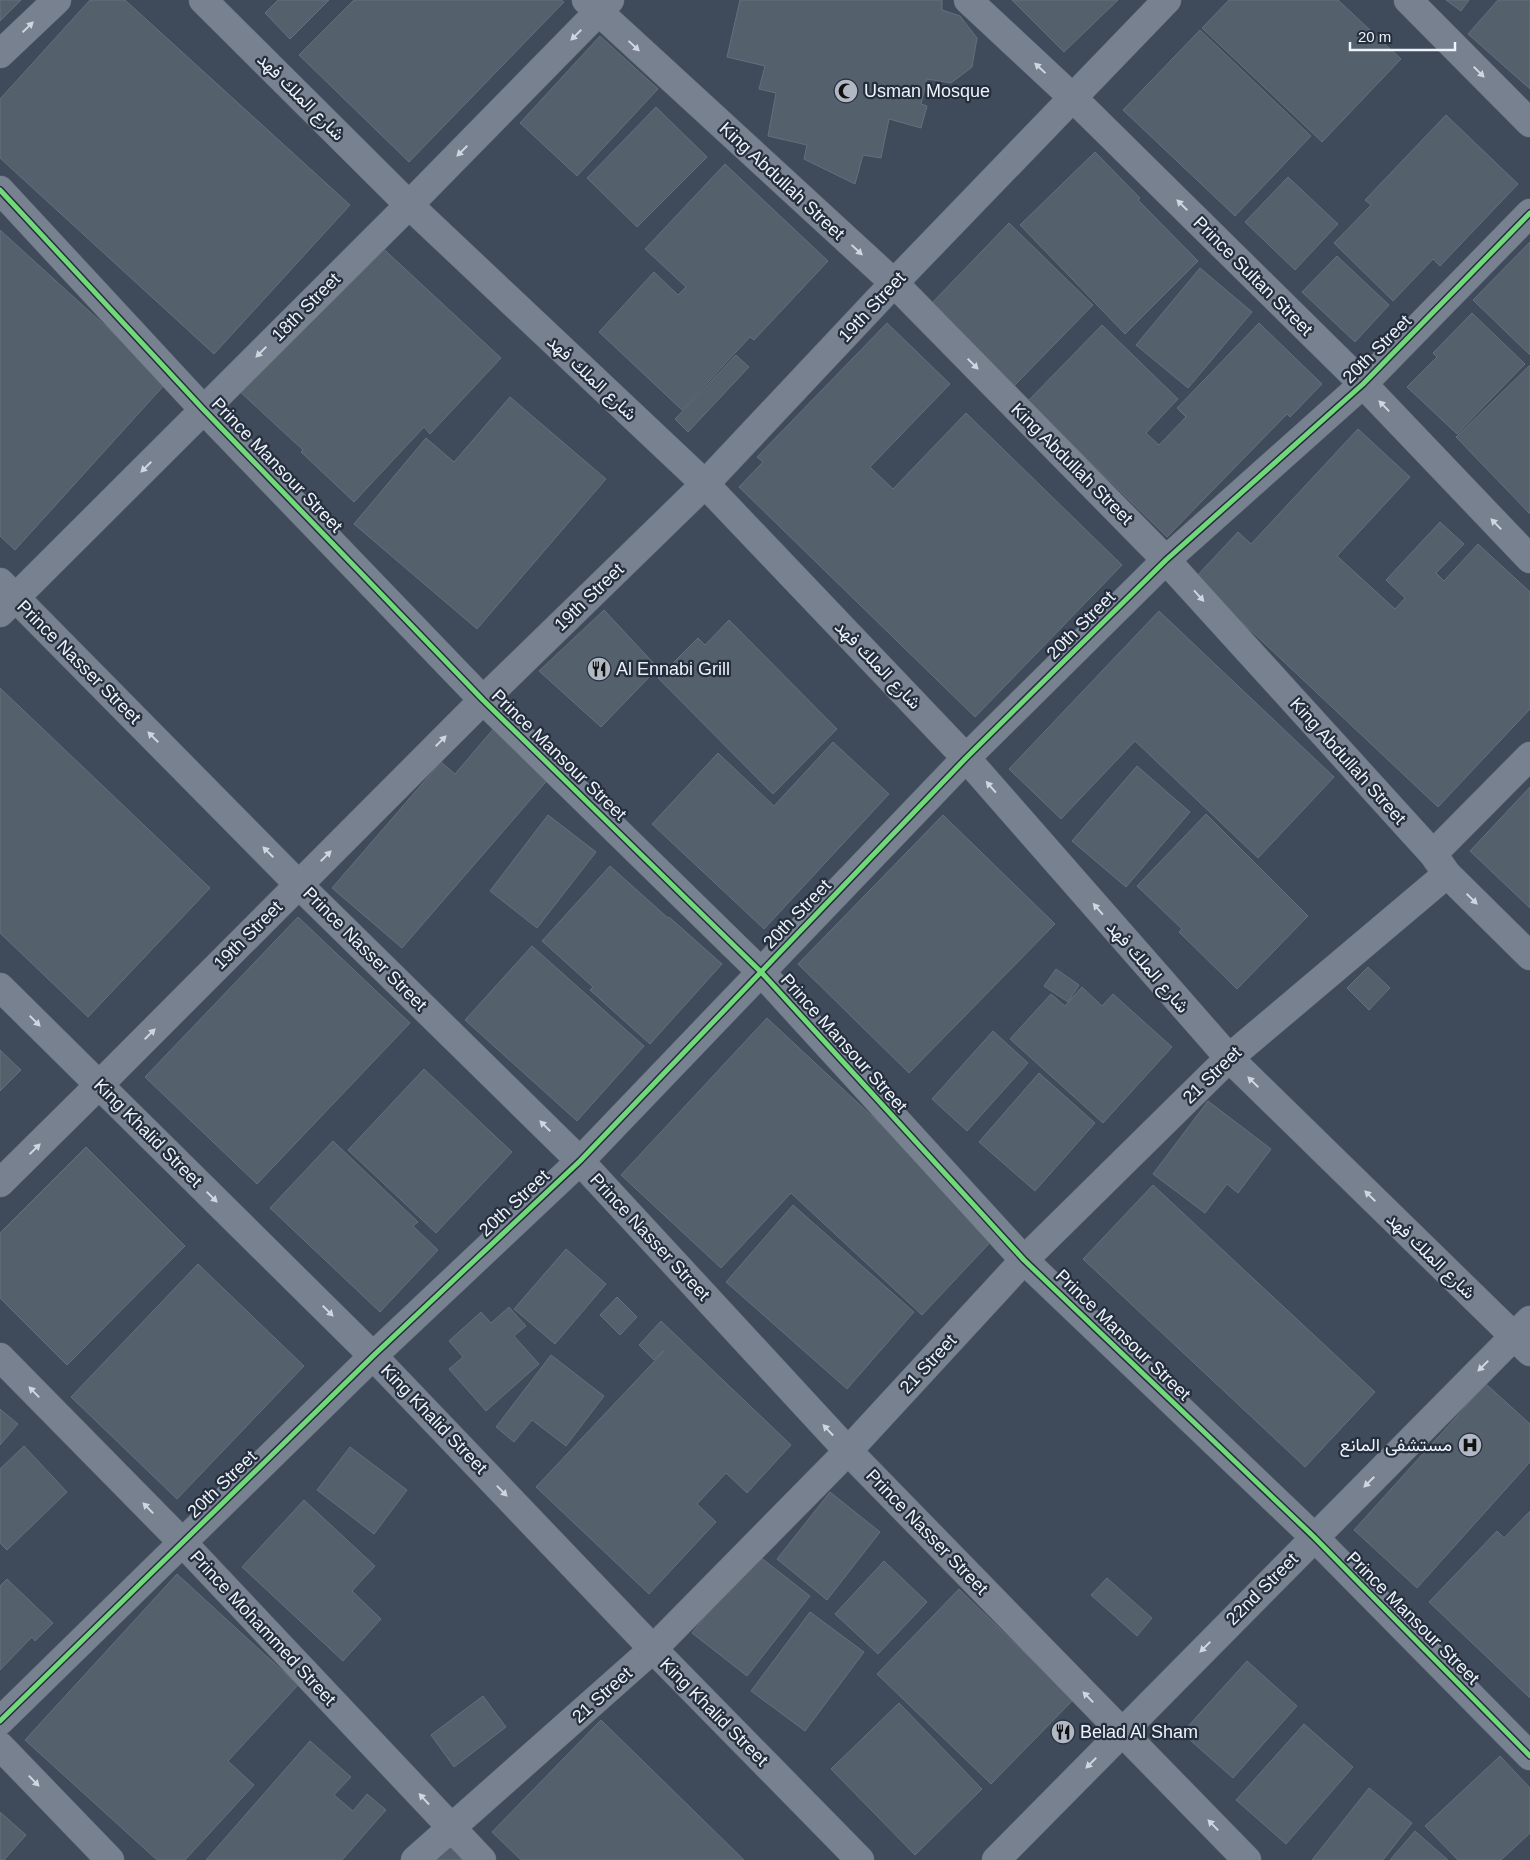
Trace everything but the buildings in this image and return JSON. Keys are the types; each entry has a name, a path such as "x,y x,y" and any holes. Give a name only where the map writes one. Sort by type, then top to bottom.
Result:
{"street":[{"path":"0,54 57,0"},
{"name":"شارع الملك فهد","path":"203,0 409,205 705,484 966,758 1229,1058 1524,1336"},
{"name":"Prince Sultan Street","path":"968,0 1072,97 1363,384 1530,559"},
{"name":"19th Street","path":"0,1183 483,700 705,484 1166,0"},
{"path":"1408,0 1530,123"},
{"name":"18th Street","path":"5,597 204,409 409,205 598,4"},
{"name":"King Abdullah Street","path":"598,4 894,284 1166,560 1440,864 1530,956"},
{"name":"Prince Mansour Street","path":"0,190 204,409 483,700 761,972 1024,1260 1314,1537 1530,1756"},
{"name":"20th Street","path":"0,1721 373,1356 580,1161 966,758 1166,560 1363,384 1530,214"},
{"name":"Prince Nasser Street","path":"5,597 580,1161 848,1451 1247,1860"},
{"name":"21 Street","path":"415,1860 652,1649 848,1451 1024,1260 1229,1058 1440,864 1530,756"},
{"name":"King Khalid Street","path":"0,987 373,1356 652,1649 860,1860"},
{"name":"22nd Street","path":"996,1860 1314,1537 1524,1336"},
{"name":"Prince Mohammed Street","path":"0,1357 182,1542 482,1860"},
{"path":"0,1746 110,1860"}],"cycle path":[{"path":"0,190 203,409 483,700 761,972 1024,1260 1314,1537 1530,1756"},
{"path":"0,1721 373,1356 580,1161 966,758 1166,560 1363,384 1530,213"}],"place":[{"name":"Usman Mosque","path":"846,91"},
{"name":"Al Ennabi Grill","path":"599,669"},
{"name":"مستشفى المانع","path":"1470,1445"},
{"name":"Belad Al Sham","path":"1063,1732"}]}
